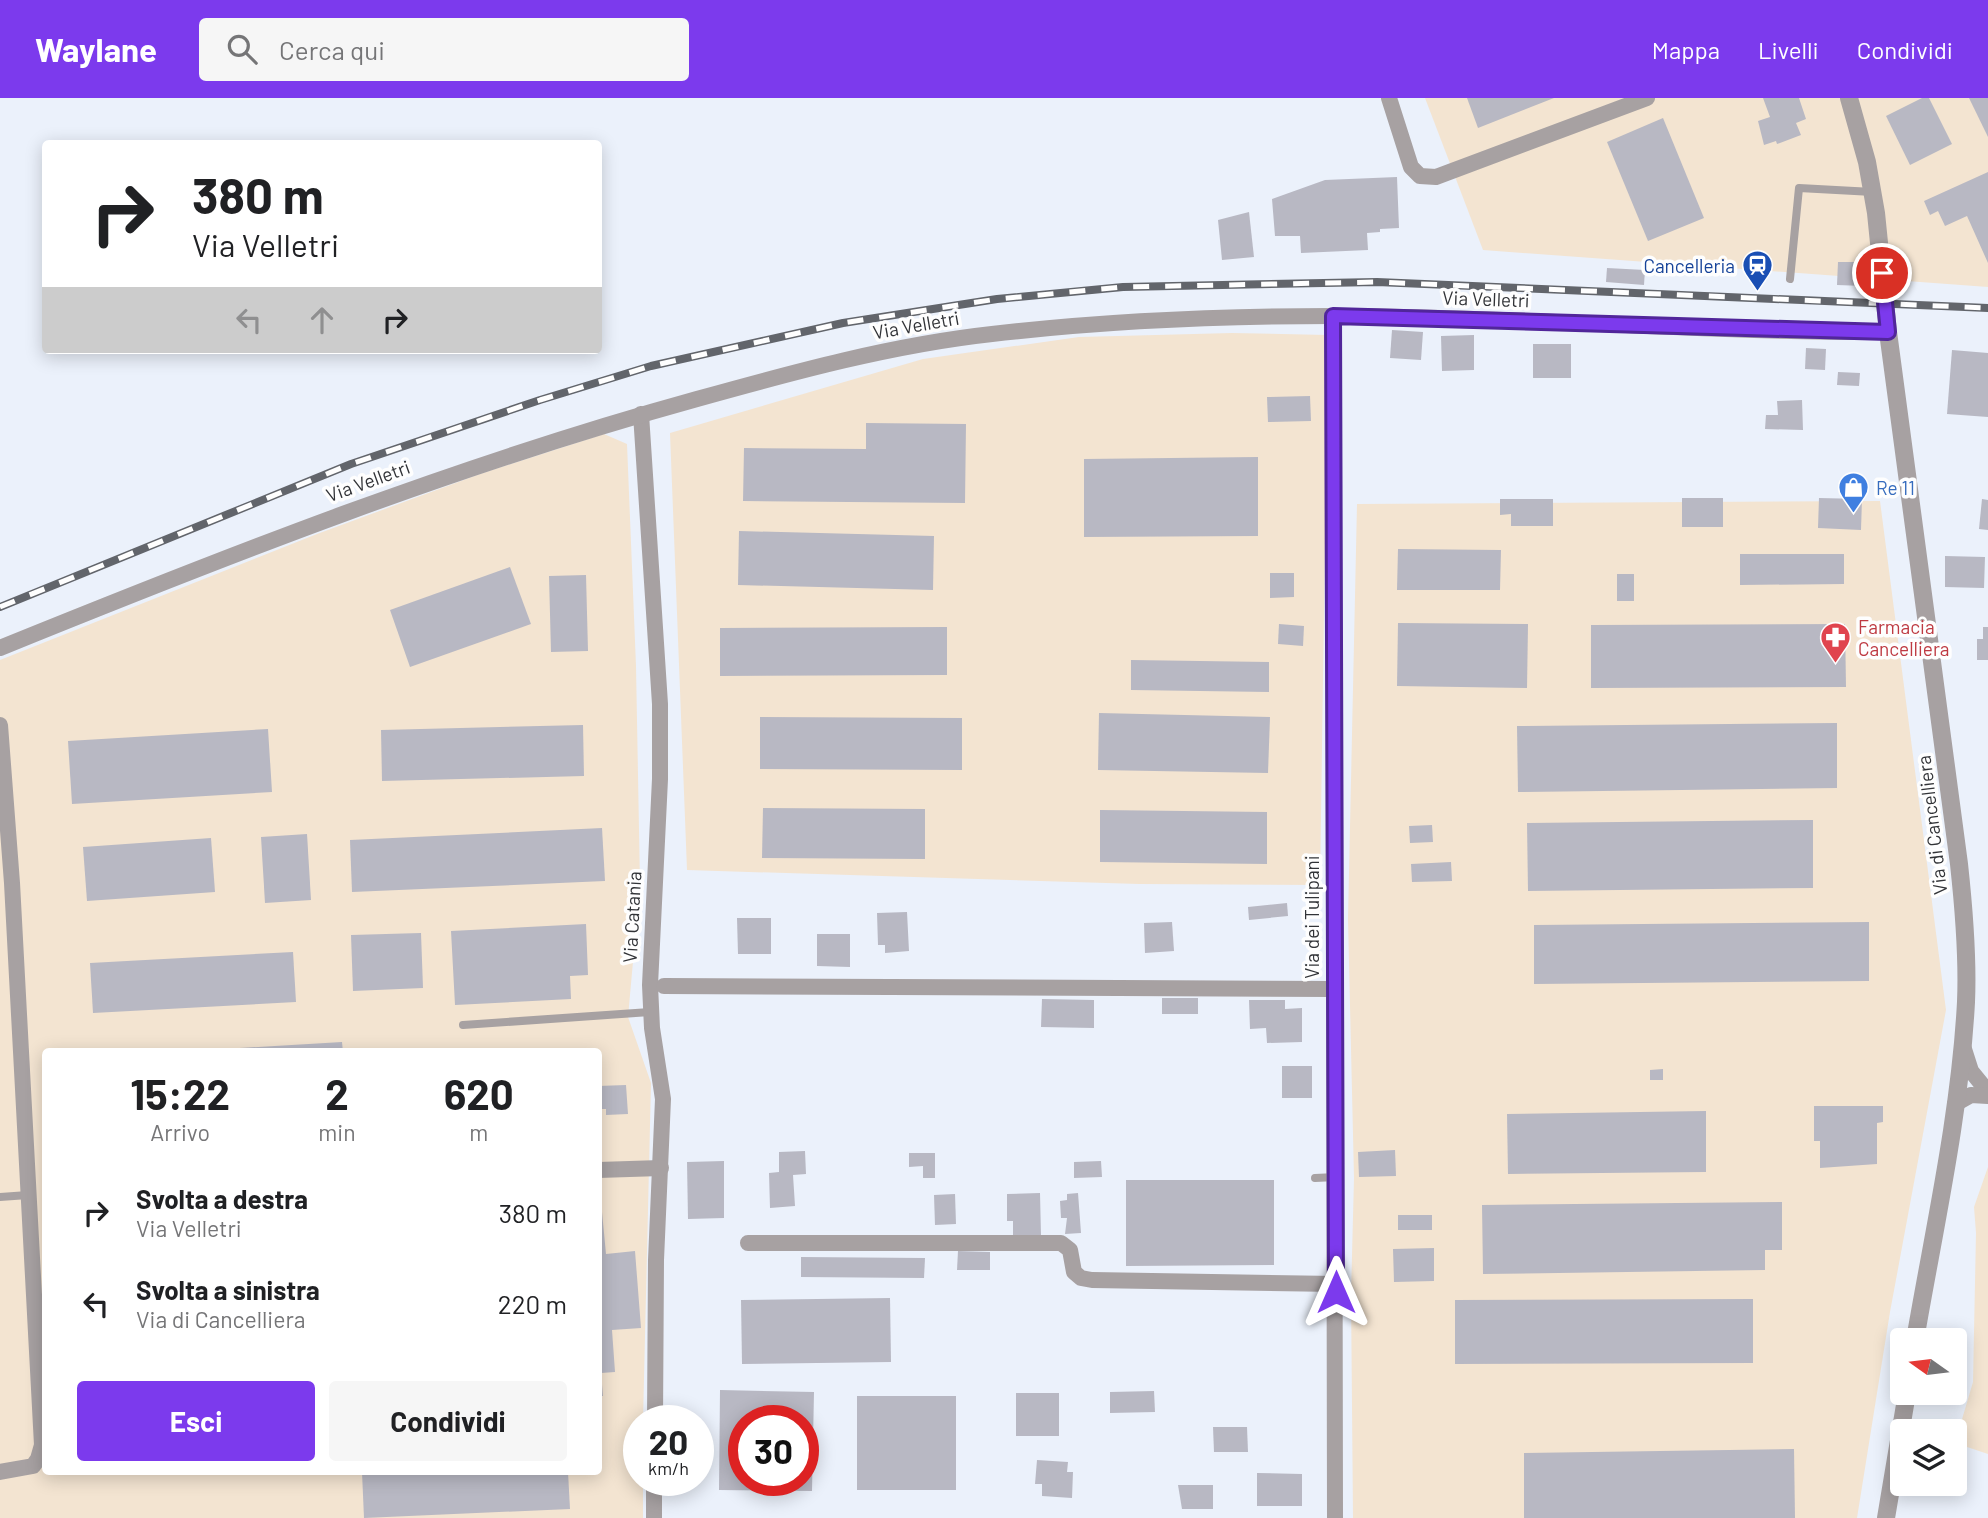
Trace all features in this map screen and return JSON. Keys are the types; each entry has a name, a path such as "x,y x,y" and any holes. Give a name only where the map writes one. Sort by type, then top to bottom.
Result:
{"street":[{"path":"1389,98 1411,167 1420,176 1436,177 1647,98"},
{"name":"Via di Cancelliera","path":"1849,98 1873,192 1888,332 1960,873 1966,968 1962,1045 1955,1104 1917,1328"},
{"name":"Via Velletri","path":"0,648 228,555 422,484 641,414 774,377 957,338 1143,321 1333,316 1888,332"},
{"name":"Via dei Tulipani","path":"1333,316 1335,1518"},
{"name":"Via Catania","path":"641,414 660,704 660,779 650,1012 662,1088 656,1260 655,1405"},
{"path":"0,725 11,870 42,1445 36,1464 25,1470 0,1472"},
{"path":"664,986 1333,989"},
{"path":"1962,1045 1971,1071 1988,1094"},
{"path":"1955,1104 1971,1095 1988,1094"},
{"path":"602,1170 661,1168"},
{"path":"28,1194 42,1193"},
{"path":"748,1242 1061,1243 1070,1250 1073,1272 1081,1278 1092,1280 1336,1284"},
{"path":"1886,1518 1905,1405"},
{"path":"654,1496 654,1518"}],"lane":[{"path":"1790,279 1799,188 1873,192"},
{"path":"463,1025 650,1012"},
{"path":"1315,1178 1336,1177"},
{"path":"0,1197 28,1194"}],"shaded area":[{"path":"1425,98 1988,98 1988,287 1483,250"},
{"path":"1232,333 1328,335 1320,885 1139,884 687,870 670,433 923,359 1079,337"},
{"path":"604,434 627,444 636,666 640,884 628,1017 651,1083 643,1405 623,1405 623,1496 643,1496 643,1518 0,1518 0,660 317,534 480,474"},
{"path":"1880,501 1946,1010 1890,1312 1857,1518 1353,1518 1351,1294 1354,1178 1348,919 1357,504"},
{"path":"1988,1167 1988,1454 1967,1447 1967,1419 1962,1419 1973,1382 1976,1233 1974,1207"}],"building":[{"path":"1467,98 1554,98 1478,128"},
{"path":"1763,98 1799,98 1806,119 1796,123 1801,135 1777,144 1776,141 1764,145 1758,121 1770,117"},
{"path":"1922,98 1929,98 1952,144 1910,165 1886,116"},
{"path":"1969,98 1988,98 1988,137"},
{"path":"1663,118 1704,218 1648,241 1607,142"},
{"path":"1988,172 1988,263 1967,216 1945,226 1938,211 1930,215 1924,201"},
{"path":"1397,177 1399,228 1367,233 1368,250 1301,253 1300,236 1275,236 1272,199 1325,180"},
{"path":"1249,212 1254,257 1222,260 1218,220"},
{"path":"1838,262 1866,262 1864,286 1837,285"},
{"path":"1607,268 1645,270 1644,285 1606,282"},
{"path":"1392,330 1423,332 1421,360 1390,358"},
{"path":"1474,335 1474,370 1442,371 1441,336"},
{"path":"1533,344 1571,344 1571,378 1533,378"},
{"path":"1806,348 1826,349 1825,370 1805,369"},
{"path":"1952,350 1988,353 1988,417 1947,414"},
{"path":"1838,372 1860,373 1859,386 1837,385"},
{"path":"1310,396 1311,421 1268,422 1267,397"},
{"path":"1802,400 1803,430 1765,429 1766,415 1778,415 1777,401"},
{"path":"866,423 966,424 965,503 743,501 744,448 866,449"},
{"path":"1258,457 1258,536 1084,537 1084,459"},
{"path":"1682,498 1723,498 1723,527 1682,527"},
{"path":"1819,498 1862,499 1861,530 1818,528"},
{"path":"1500,499 1553,499 1553,526 1511,526 1511,514 1500,515"},
{"path":"1982,499 1988,500 1988,530 1979,529"},
{"path":"739,531 934,536 933,590 738,585"},
{"path":"1398,549 1501,550 1500,590 1397,590"},
{"path":"1740,554 1844,554 1844,584 1740,585"},
{"path":"1945,556 1985,557 1984,588 1945,587"},
{"path":"510,567 531,624 410,667 390,610"},
{"path":"1270,573 1294,573 1294,597 1270,598"},
{"path":"1617,574 1634,574 1634,601 1617,601"},
{"path":"586,575 588,651 551,652 549,576"},
{"path":"1398,623 1528,624 1527,688 1397,686"},
{"path":"1279,624 1304,626 1303,646 1278,644"},
{"path":"1845,624 1846,687 1591,688 1591,625"},
{"path":"947,627 947,675 720,676 720,628"},
{"path":"1983,627 1988,627 1988,660 1977,660 1977,639 1983,639"},
{"path":"1131,660 1269,662 1269,692 1131,690"},
{"path":"1099,713 1270,717 1268,773 1098,770"},
{"path":"760,717 962,718 962,770 760,769"},
{"path":"1837,723 1837,788 1518,792 1517,726"},
{"path":"583,725 584,776 382,781 381,730"},
{"path":"268,729 272,792 72,804 68,741"},
{"path":"763,808 925,809 925,859 762,858"},
{"path":"1100,810 1267,812 1267,864 1100,862"},
{"path":"1813,820 1813,888 1528,891 1527,823"},
{"path":"1432,825 1433,842 1410,843 1409,826"},
{"path":"602,828 605,881 352,892 350,840"},
{"path":"307,834 311,900 265,903 261,837"},
{"path":"211,838 215,892 87,901 83,847"},
{"path":"1451,862 1452,881 1412,882 1411,864"},
{"path":"1287,903 1288,916 1249,920 1248,907"},
{"path":"907,912 909,951 885,953 885,945 878,945 877,913"},
{"path":"737,918 771,918 771,954 738,954"},
{"path":"1172,922 1174,951 1145,953 1144,923"},
{"path":"1869,922 1869,981 1534,984 1534,925"},
{"path":"586,924 588,975 570,976 571,999 455,1005 451,931"},
{"path":"421,933 423,988 353,991 351,935"},
{"path":"817,934 850,934 850,967 817,966"},
{"path":"293,952 296,1002 93,1013 90,963"},
{"path":"1162,998 1198,998 1198,1014 1162,1014"},
{"path":"1042,999 1094,1000 1094,1028 1041,1027"},
{"path":"1249,1000 1285,1000 1285,1009 1302,1008 1302,1042 1267,1043 1266,1028 1250,1029"},
{"path":"342,1042 343,1048 240,1048"},
{"path":"1282,1066 1312,1066 1312,1098 1282,1098"},
{"path":"1663,1069 1663,1080 1650,1080 1650,1070"},
{"path":"626,1085 628,1114 606,1115 606,1109 602,1109 602,1086"},
{"path":"1814,1106 1883,1106 1883,1122 1877,1123 1877,1164 1820,1168 1820,1141 1814,1141"},
{"path":"1706,1111 1706,1172 1508,1174 1507,1114"},
{"path":"1395,1150 1396,1176 1359,1177 1358,1152"},
{"path":"805,1151 806,1174 793,1175 795,1206 770,1208 769,1173 779,1172 779,1152"},
{"path":"909,1153 935,1153 935,1178 923,1178 923,1166 909,1167"},
{"path":"724,1161 724,1218 688,1219 687,1162"},
{"path":"1101,1161 1102,1177 1074,1178 1074,1162"},
{"path":"1126,1180 1274,1180 1274,1265 1126,1266"},
{"path":"1040,1193 1041,1236 1013,1237 1013,1221 1007,1221 1007,1194"},
{"path":"1078,1193 1081,1233 1065,1234 1067,1218 1061,1218 1060,1201 1067,1200 1067,1194"},
{"path":"955,1194 956,1224 935,1225 934,1195"},
{"path":"1782,1202 1782,1250 1765,1250 1765,1270 1483,1274 1482,1205"},
{"path":"602,1212 606,1254 635,1251 641,1328 612,1330 615,1372 602,1373"},
{"path":"1398,1215 1432,1215 1432,1230 1398,1230"},
{"path":"1434,1248 1434,1281 1394,1282 1393,1249"},
{"path":"958,1251 990,1252 990,1270 957,1270"},
{"path":"801,1257 925,1258 924,1278 801,1277"},
{"path":"890,1298 891,1362 742,1364 741,1300"},
{"path":"1753,1299 1753,1363 1455,1364 1455,1300"},
{"path":"720,1390 814,1392 814,1405 728,1405 728,1490 719,1490"},
{"path":"1154,1391 1155,1412 1110,1413 1110,1392"},
{"path":"1016,1393 1059,1393 1059,1436 1016,1436"},
{"path":"857,1396 956,1396 956,1490 857,1490"},
{"path":"1213,1427 1247,1427 1248,1452 1214,1452"},
{"path":"1794,1449 1795,1518 1524,1518 1524,1453"},
{"path":"1037,1460 1068,1462 1067,1472 1073,1472 1072,1498 1042,1496 1042,1484 1035,1484"},
{"path":"1257,1473 1302,1474 1302,1506 1257,1506"},
{"path":"362,1475 568,1475 570,1509 364,1518"},
{"path":"1178,1485 1213,1485 1213,1509 1182,1509"}],"railway":[{"path":"0,607 351,464 540,400 651,366 843,323 997,299 1123,287 1377,282 1988,308"}],"place":[{"name":"Cancelleria","path":"1758,293"},
{"name":"Re 11","path":"1853,515"},
{"name":"Farmacia Cancelliera","path":"1835,665"}],"route":[{"path":"1336,1292 1333,316 1888,332 1882,273"}]}
